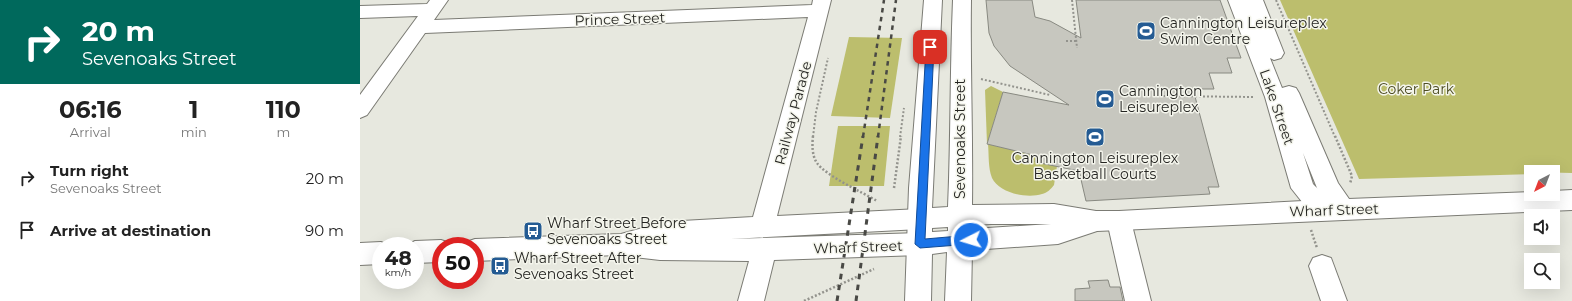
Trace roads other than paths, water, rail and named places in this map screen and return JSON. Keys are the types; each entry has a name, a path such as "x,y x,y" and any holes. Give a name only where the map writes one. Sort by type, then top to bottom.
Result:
{"street":[{"path":"918,301 920,219 933,0"},
{"name":"Sevenoaks Street","path":"958,301 962,0"},
{"name":"Lake Street","path":"1237,0 1275,97 1303,188 1338,202"},
{"name":"Lake Street","path":"1254,0 1301,125 1329,188 1338,202"},
{"path":"360,12 436,5"},
{"path":"360,110 436,5"},
{"name":"Prince Street","path":"420,27 821,6"},
{"name":"Railway Parade","path":"751,301 764,238 821,6"},
{"name":"Wharf Street","path":"764,238 920,244 1058,234 1108,221 1338,202 1572,200"},
{"name":"Wharf Street","path":"484,250 617,244 660,249 960,215 1054,214 1108,221"},
{"path":"1108,221 1138,301"},
{"path":"360,254 372,253"},
{"path":"1322,266 1334,301"}],"railway":[{"path":"863,137 884,0"},
{"path":"878,137 896,0"},
{"path":"837,301 863,136"},
{"path":"856,301 878,136"}],"place":[{"name":"Cannington Leisureplex Swim Centre","path":"1146,31"},
{"name":"Cannington Leisureplex","path":"1105,99"},
{"name":"Cannington Leisureplex Basketball Courts","path":"1095,137"},
{"name":"Wharf Street Before Sevenoaks Street","path":"533,231"},
{"name":"Wharf Street After Sevenoaks Street","path":"500,266"}],"park label":[{"name":"Coker Park","path":"1416,89"}]}
